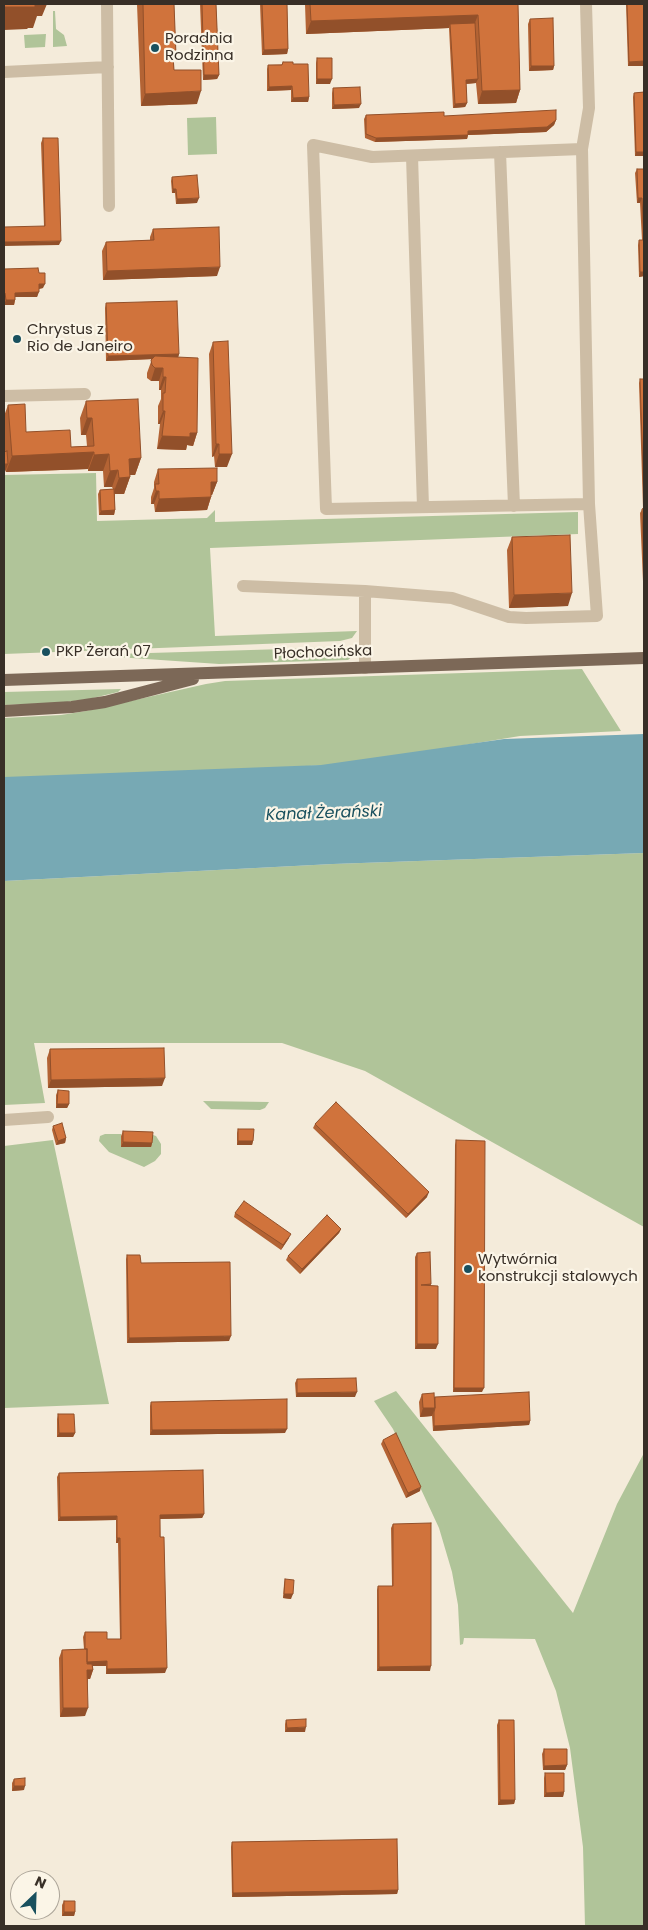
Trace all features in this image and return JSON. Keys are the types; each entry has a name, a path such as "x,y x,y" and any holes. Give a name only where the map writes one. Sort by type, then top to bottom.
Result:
{"main road":[{"name":"Płochocińska","path":"4,680 644,658"},
{"path":"4,711 72,707 105,702 214,673"}],"lane":[{"path":"107,4 109,206"},
{"path":"243,586 365,591 452,598 508,617 597,616 589,504 582,149 589,108 586,4"},
{"path":"4,72 108,68"},
{"path":"582,149 372,157 313,145 326,509 589,504"},
{"path":"500,152 514,506"},
{"path":"412,156 423,507"},
{"path":"4,396 85,394"},
{"path":"365,591 365,668"},
{"path":"4,1120 48,1117"}],"green space":[{"path":"53,11 55,11 56,29 64,35 67,46 53,47"},
{"path":"46,34 45,47 25,48 24,35"},
{"path":"216,117 217,154 188,155 187,118"},
{"path":"96,473 97,521 207,518 215,510 215,522 578,512 578,534 210,548 215,636 357,631 352,638 340,641 4,654 4,475"},
{"path":"352,647 353,656 348,660 219,664 117,657 116,654"},
{"path":"582,669 621,731 520,736 385,758 385,762 231,770 4,778 4,718 61,715 86,711 225,681"},
{"path":"121,689 118,692 89,699 59,703 4,705 4,692"},
{"path":"644,853 644,1227 365,1071 282,1043 34,1043 45,1103 4,1105 4,881 333,864"},
{"path":"203,1101 269,1102 265,1108 260,1110 211,1109"},
{"path":"105,1134 121,1134 121,1147 150,1147 151,1135 156,1136 161,1144 161,1154 155,1161 144,1167 109,1152 99,1141 100,1136"},
{"path":"53,1140 109,1404 4,1408 4,1146"},
{"path":"396,1391 573,1613 617,1504 644,1453 644,1926 585,1926 583,1847 570,1748 556,1691 535,1639 464,1638 463,1644 460,1645 458,1605 452,1572 439,1528 393,1429 374,1401"}],"water":[{"name":"Kanał Żerański","path":"644,734 644,853 333,864 4,881 4,777 321,765 504,739"}],"building":[{"path":"4,4 41,5 35,5 35,7 4,7"},
{"name":"Poradnia Rodzinna","path":"143,4 174,4 176,55 173,56 174,70 201,70 201,91 145,94"},
{"path":"202,4 216,4 219,75 204,75"},
{"path":"262,4 287,4 288,49 264,50"},
{"path":"310,4 518,4 520,90 482,91 478,15 311,21"},
{"path":"627,4 644,4 644,61 629,62"},
{"path":"553,18 554,66 531,66 530,19"},
{"path":"475,23 478,79 466,80 467,103 455,104 450,24"},
{"path":"317,58 332,58 332,79 317,79"},
{"path":"283,62 308,64 309,97 293,98 292,86 269,87 268,65 282,65"},
{"path":"360,87 361,104 334,105 333,88"},
{"path":"644,92 644,152 636,152 634,93"},
{"path":"556,110 556,120 547,127 468,131 468,135 376,138 366,134 366,115 444,112 444,116"},
{"path":"43,138 58,138 61,241 4,242 4,227 45,226"},
{"path":"637,169 644,169 644,240 642,198 638,198"},
{"path":"197,175 199,198 177,199 176,189 173,189 172,177"},
{"path":"219,227 220,267 107,271 106,242 154,240 153,229"},
{"path":"639,240 644,240 644,272 640,272"},
{"path":"38,268 39,273 45,273 45,284 39,284 39,292 15,293 15,300 6,300 4,293 4,269"},
{"path":"177,301 179,354 108,356 106,303"},
{"path":"228,341 232,454 219,454 219,444 216,444 213,342"},
{"path":"155,356 198,358 197,433 190,433 190,437 162,436 165,411 163,411 163,393 165,393 166,377 163,377 163,368 155,368 152,365 151,360"},
{"path":"640,379 644,379 644,503"},
{"path":"138,399 141,458 129,459 130,477 119,478 118,470 110,471 109,454 94,455 94,452 12,456 8,405 25,404 26,432 70,430 71,447 94,446 92,418 87,418 86,401"},
{"path":"7,451 8,464 4,464 4,452"},
{"path":"217,468 217,482 211,482 211,497 159,499 159,491 156,491 155,484 159,484 158,469"},
{"path":"114,489 115,510 101,511 100,490"},
{"path":"644,508 644,571 642,509"},
{"path":"570,535 572,593 514,595 512,537"},
{"path":"164,1048 165,1078 51,1080 50,1049"},
{"path":"58,1090 69,1091 69,1104 57,1104"},
{"path":"336,1102 429,1192 408,1214 315,1124"},
{"path":"62,1123 66,1138 58,1141 53,1126"},
{"path":"238,1129 254,1129 253,1141 238,1141"},
{"path":"123,1131 153,1132 152,1143 123,1142"},
{"name":"Wytwórnia konstrukcji stalowych","path":"456,1140 485,1141 484,1388 454,1388"},
{"path":"244,1201 291,1234 283,1245 235,1213"},
{"path":"327,1215 341,1229 302,1269 288,1256"},
{"path":"430,1252 431,1284 421,1285 438,1286 438,1344 417,1344 417,1253"},
{"path":"127,1255 140,1255 141,1263 230,1262 231,1336 129,1338"},
{"path":"356,1378 357,1392 297,1393 297,1379"},
{"path":"529,1392 530,1421 434,1426 435,1397"},
{"path":"434,1393 435,1408 423,1408 422,1394"},
{"path":"287,1399 287,1429 152,1430 151,1402"},
{"path":"58,1414 74,1414 75,1433 59,1433"},
{"path":"396,1433 421,1487 408,1493 383,1440"},
{"path":"203,1470 204,1514 160,1515 160,1537 164,1537 167,1668 107,1669 107,1661 87,1662 85,1632 107,1632 107,1639 121,1639 120,1538 117,1538 117,1516 60,1517 59,1473"},
{"path":"431,1523 431,1666 379,1667 378,1586 393,1586 393,1524"},
{"path":"285,1579 294,1580 293,1594 284,1594"},
{"path":"87,1649 87,1664 92,1664 93,1670 87,1670 88,1708 63,1708 62,1650"},
{"path":"306,1719 306,1727 287,1728 286,1720"},
{"path":"499,1720 514,1720 515,1800 500,1800"},
{"path":"544,1749 567,1749 567,1765 544,1766"},
{"path":"545,1773 564,1773 564,1792 546,1793"},
{"path":"25,1778 25,1786 14,1786 14,1779"},
{"path":"397,1839 398,1890 233,1893 232,1842"},
{"path":"64,1901 75,1901 75,1912 64,1912"}],"place":[{"name":"Poradnia Rodzinna","path":"155,48"},
{"name":"Chrystus z Rio de Janeiro","path":"17,339"},
{"name":"PKP Żerań 07","path":"46,652"},
{"name":"Wytwórnia konstrukcji stalowych","path":"468,1269"}]}
